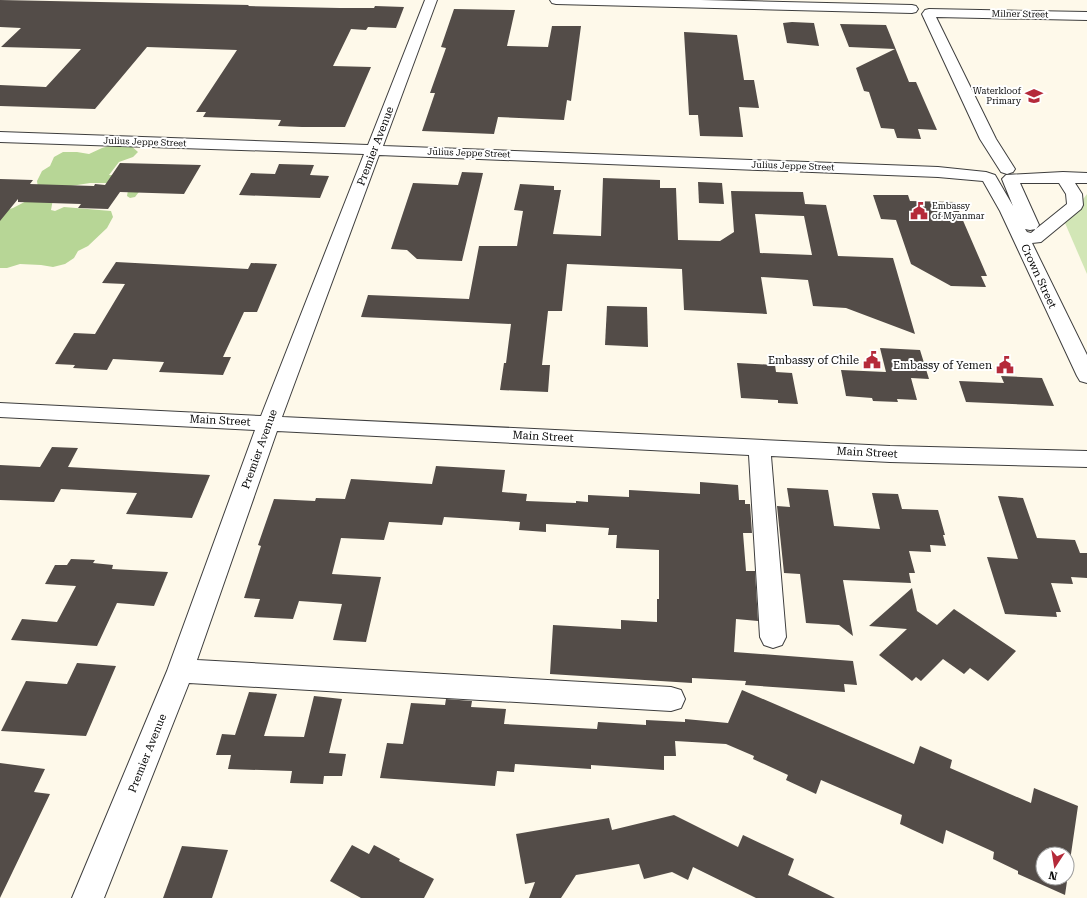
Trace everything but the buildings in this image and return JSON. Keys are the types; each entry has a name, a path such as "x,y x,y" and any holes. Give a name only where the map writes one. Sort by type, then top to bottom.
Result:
{"street":[{"name":"Premier Avenue","path":"88,898 180,671 269,422 431,0"},
{"name":"Milner Street","path":"556,0 919,9 953,12 1087,16"},
{"name":"Crown Street","path":"919,9 982,138 1010,174 1016,212"},
{"name":"Julius Jeppe Street","path":"0,137 986,173 1001,181 1010,174"},
{"name":"Crown Street","path":"982,138 986,173 1016,212 1087,376"},
{"path":"1010,174 1087,178"},
{"path":"1028,237 1067,213 1075,204 1074,194 1059,177"},
{"name":"Crown Street","path":"1028,237 1087,340"},
{"name":"Main Street","path":"0,410 269,422 890,454 1087,459"},
{"path":"759,447 773,637"},
{"path":"180,671 671,699"}],"green space":[{"path":"116,144 130,145 138,152 133,157 119,162 109,175 139,177 142,188 135,197 130,198 127,196 128,190 119,183 90,183 52,189 38,188 37,181 42,171 50,166 54,157 63,152 89,154"},
{"path":"1087,194 1087,274 1065,223"},
{"path":"36,196 53,199 51,210 55,211 64,207 111,211 113,217 107,228 88,246 78,251 74,258 65,264 53,267 20,264 7,268 0,268 0,212 13,208"}],"place":[{"name":"Waterkloof Primary","path":"1034,96"},
{"name":"Embassy of Myanmar","path":"919,211"},
{"name":"Embassy of Chile","path":"872,360"},
{"name":"Embassy of Yemen","path":"1005,365"}]}
